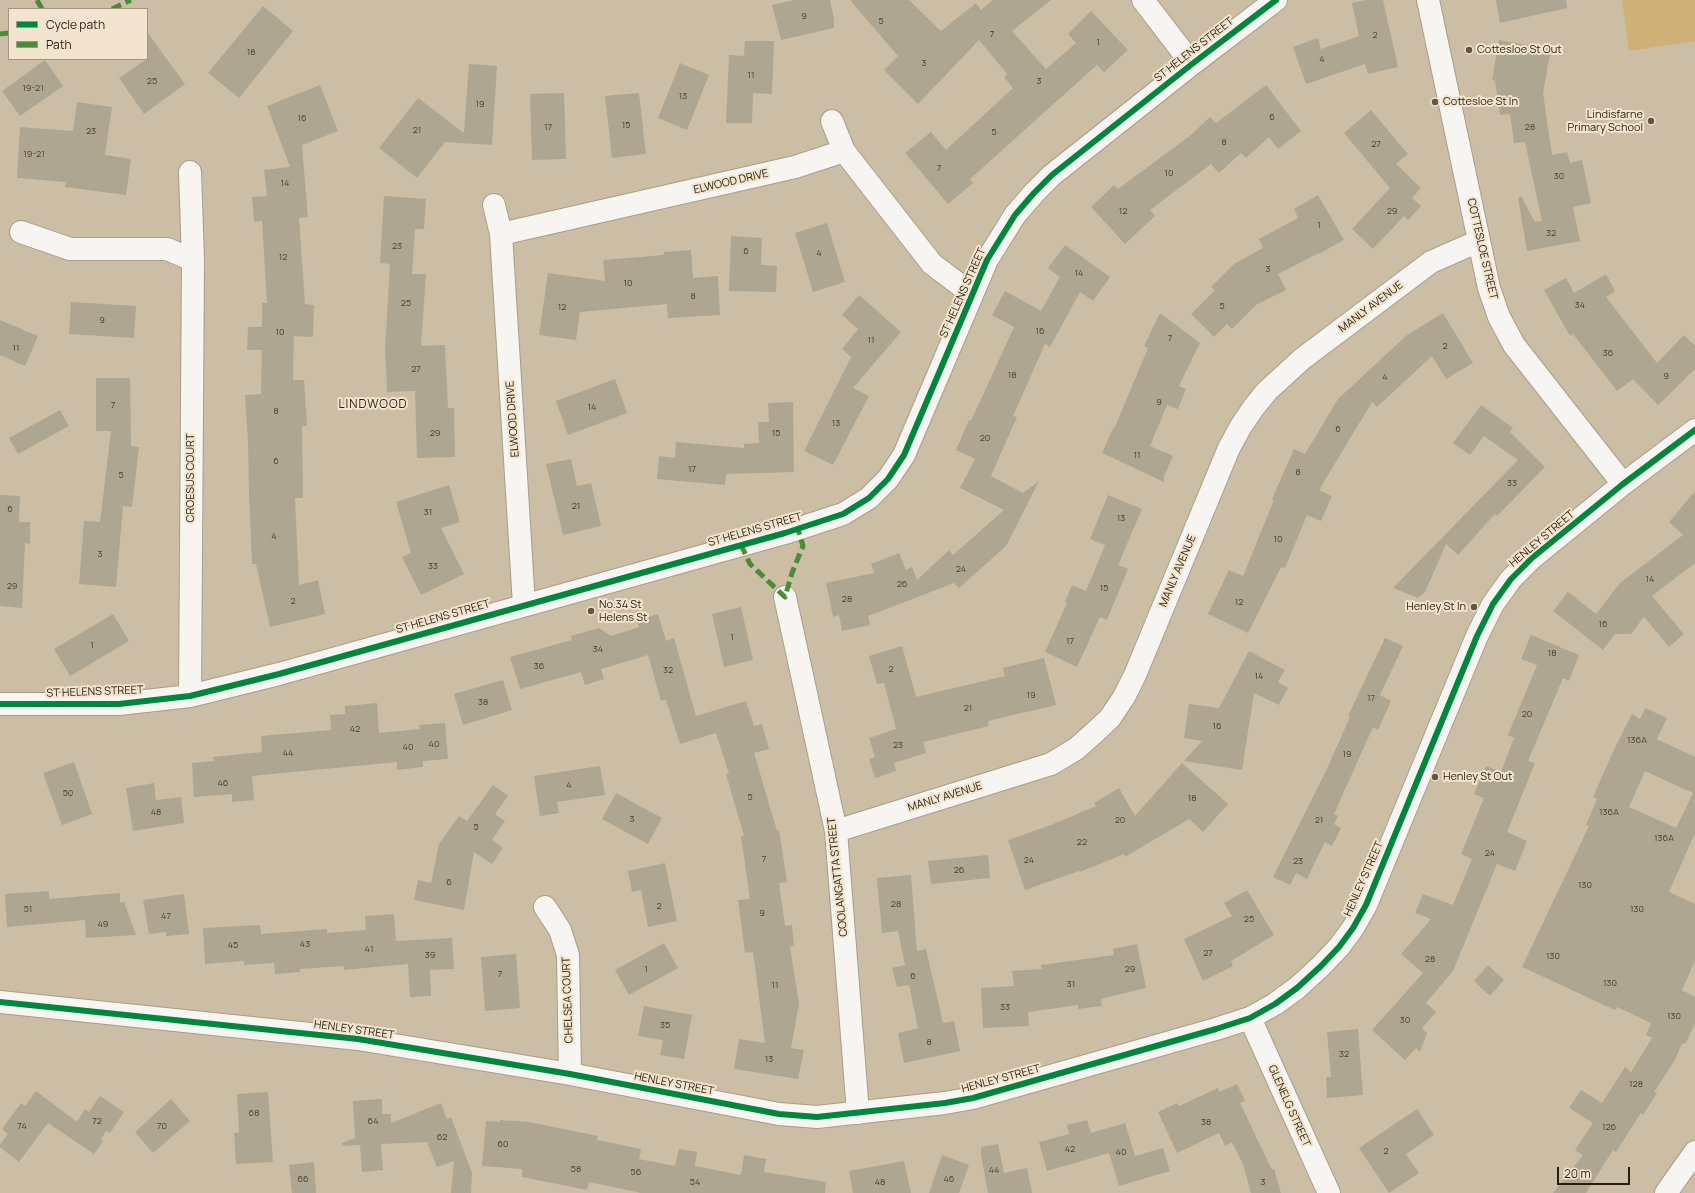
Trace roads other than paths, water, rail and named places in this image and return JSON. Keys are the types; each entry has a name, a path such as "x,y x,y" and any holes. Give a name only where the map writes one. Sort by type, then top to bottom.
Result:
{"street":[{"path":"1143,0 1192,64"},
{"name":"ST HELENS STREET","path":"0,704 119,704 190,696 279,674 785,533 843,514 869,498 888,479 904,455 987,260 1015,215 1034,193 1052,176 1192,64 1276,0"},
{"name":"COTTESLOE STREET","path":"1428,0 1489,288 1499,316 1514,345 1623,484"},
{"path":"832,121 844,151 932,264 972,294"},
{"name":"ELWOOD DRIVE","path":"501,234 795,167 844,151"},
{"name":"CROESUS COURT","path":"190,172 193,260 190,696"},
{"name":"ELWOOD DRIVE","path":"494,205 501,234 524,605"},
{"path":"21,232 70,249 167,249 193,260"},
{"name":"MANLY AVENUE","path":"836,831 1051,764 1076,749 1094,733 1110,718 1124,698 1135,675 1229,448 1241,426 1254,407 1267,391 1302,359 1431,262 1479,241"},
{"name":"HENLEY STREET","path":"0,1002 358,1039 570,1074 779,1114 817,1117 945,1103 973,1098 1250,1018 1275,1004 1297,988 1339,947 1353,928 1366,905 1474,643 1493,604 1511,578 1532,558 1623,484 1695,430"},
{"name":"COOLANGATTA STREET","path":"785,597 836,831 858,1113"},
{"name":"CHELSEA COURT","path":"545,907 560,930 568,955 570,1074"},
{"name":"GLENELG STREET","path":"1250,1018 1329,1193"},
{"path":"1666,1193 1695,1152"}],"place":[{"name":"Cottesloe St Out","path":"1469,50"},
{"name":"Cottesloe St In","path":"1435,102"},
{"name":"Lindisfarne Primary School","path":"1651,121"},
{"name":"Henley St In","path":"1474,607"},
{"name":"No.34 St Helens St","path":"591,611"},
{"name":"Henley St Out","path":"1435,777"}],"district":[{"name":"LINDWOOD","path":"373,405"}]}
